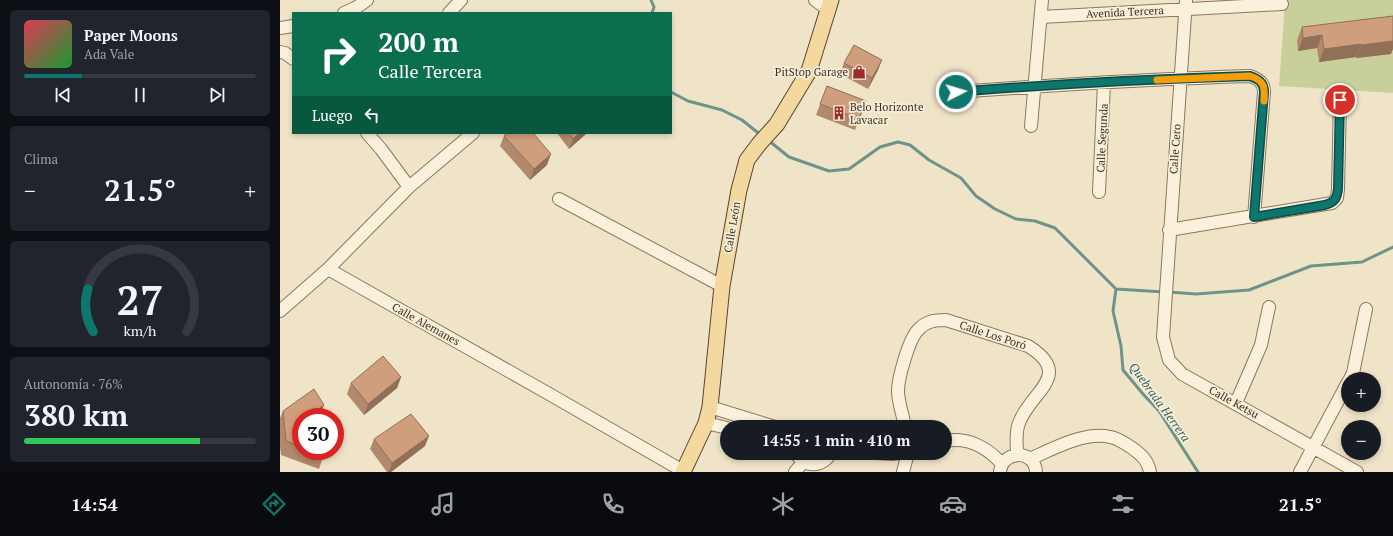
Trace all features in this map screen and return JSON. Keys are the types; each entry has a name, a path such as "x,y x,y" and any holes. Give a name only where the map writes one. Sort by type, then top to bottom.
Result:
{"main road":[{"name":"Calle León","path":"683,472 706,423 710,407 722,286 738,190 747,160 777,124 809,71 830,5"}],"street":[{"path":"346,12 367,0"},
{"path":"450,12 461,0"},
{"path":"815,0 830,5"},
{"path":"1031,126 1042,0"},
{"name":"Avenida Tercera","path":"1041,17 1186,5 1282,4"},
{"name":"Calle Cero","path":"1165,298 1186,5"},
{"path":"280,28 292,26"},
{"path":"280,52 285,53 292,58"},
{"path":"956,92 1180,78 1250,76 1256,78 1264,87 1264,92 1254,217"},
{"name":"Calle Segunda","path":"1099,192 1104,83"},
{"path":"1169,230 1332,203 1337,198 1338,189 1340,100"},
{"path":"368,134 409,187"},
{"path":"280,311 328,269 409,187 472,134"},
{"path":"559,199 722,286"},
{"name":"Calle Alemanes","path":"328,269 544,391 683,472"},
{"name":"Calle Ketsu","path":"1165,298 1162,337 1169,360 1182,374 1357,472"},
{"path":"1236,403 1261,345 1269,307"},
{"path":"1353,372 1366,309"},
{"name":"Calle Los Poró","path":"904,420 898,392 900,377 911,342 917,330 926,323 935,320 946,320 1028,346 1039,353 1046,362 1049,371 1048,381 1025,410 1018,424 1016,436 1017,454"},
{"path":"1300,472 1341,395"},
{"path":"710,407 752,420"},
{"path":"706,423 720,426"},
{"path":"1030,459 1062,444 1091,436 1110,436 1123,442 1138,452 1148,463 1150,472"},
{"path":"952,440 966,440 977,445 994,455 1001,468"},
{"path":"1001,468 1006,459 1017,454 1030,459 1034,464 1036,472"},
{"path":"794,472 798,460"},
{"path":"803,460 809,464 815,465 826,460"},
{"path":"903,472 906,460"}],"green space":[{"path":"1285,0 1393,0 1393,93 1279,86"}],"building":[{"path":"1393,16 1393,41 1324,49 1322,35 1303,38 1302,27"},
{"path":"854,45 882,60 872,78 844,63"},
{"path":"827,86 866,101 859,119 820,104"},
{"path":"506,134 534,134 551,154 534,169 504,136"},
{"path":"570,134 578,134 573,139"},
{"path":"383,356 401,377 368,404 351,383"},
{"path":"314,389 324,405 320,408 292,408 292,443 286,441 283,411"},
{"path":"411,414 429,436 392,463 374,439"}],"waterway":[{"name":"Quebrada Herrera","path":"651,0 654,7 652,12"},
{"name":"Quebrada Herrera","path":"672,93 688,101 722,110 742,120 762,136"},
{"name":"Quebrada Herrera","path":"768,140 789,157 829,171 849,169 880,147 898,142 910,145 929,160 961,178 976,196 995,209 1016,219 1035,221 1055,228 1116,289 1113,311 1121,346 1123,370 1159,411 1198,472"},
{"path":"1169,292 1196,294 1249,290 1311,266 1362,262 1393,247"},
{"path":"1116,289 1164,292"}],"slow traffic":[{"path":"1157,80 1250,76 1256,78 1264,87 1264,101"}],"place":[{"name":"PitStop Garage","path":"859,72"},
{"name":"Belo Horizonte Lavacar","path":"839,113"}],"route":[{"path":"956,92 1180,78 1250,76 1256,78 1264,87 1264,92 1254,217 1325,205 1332,203 1337,198 1340,100"}]}
